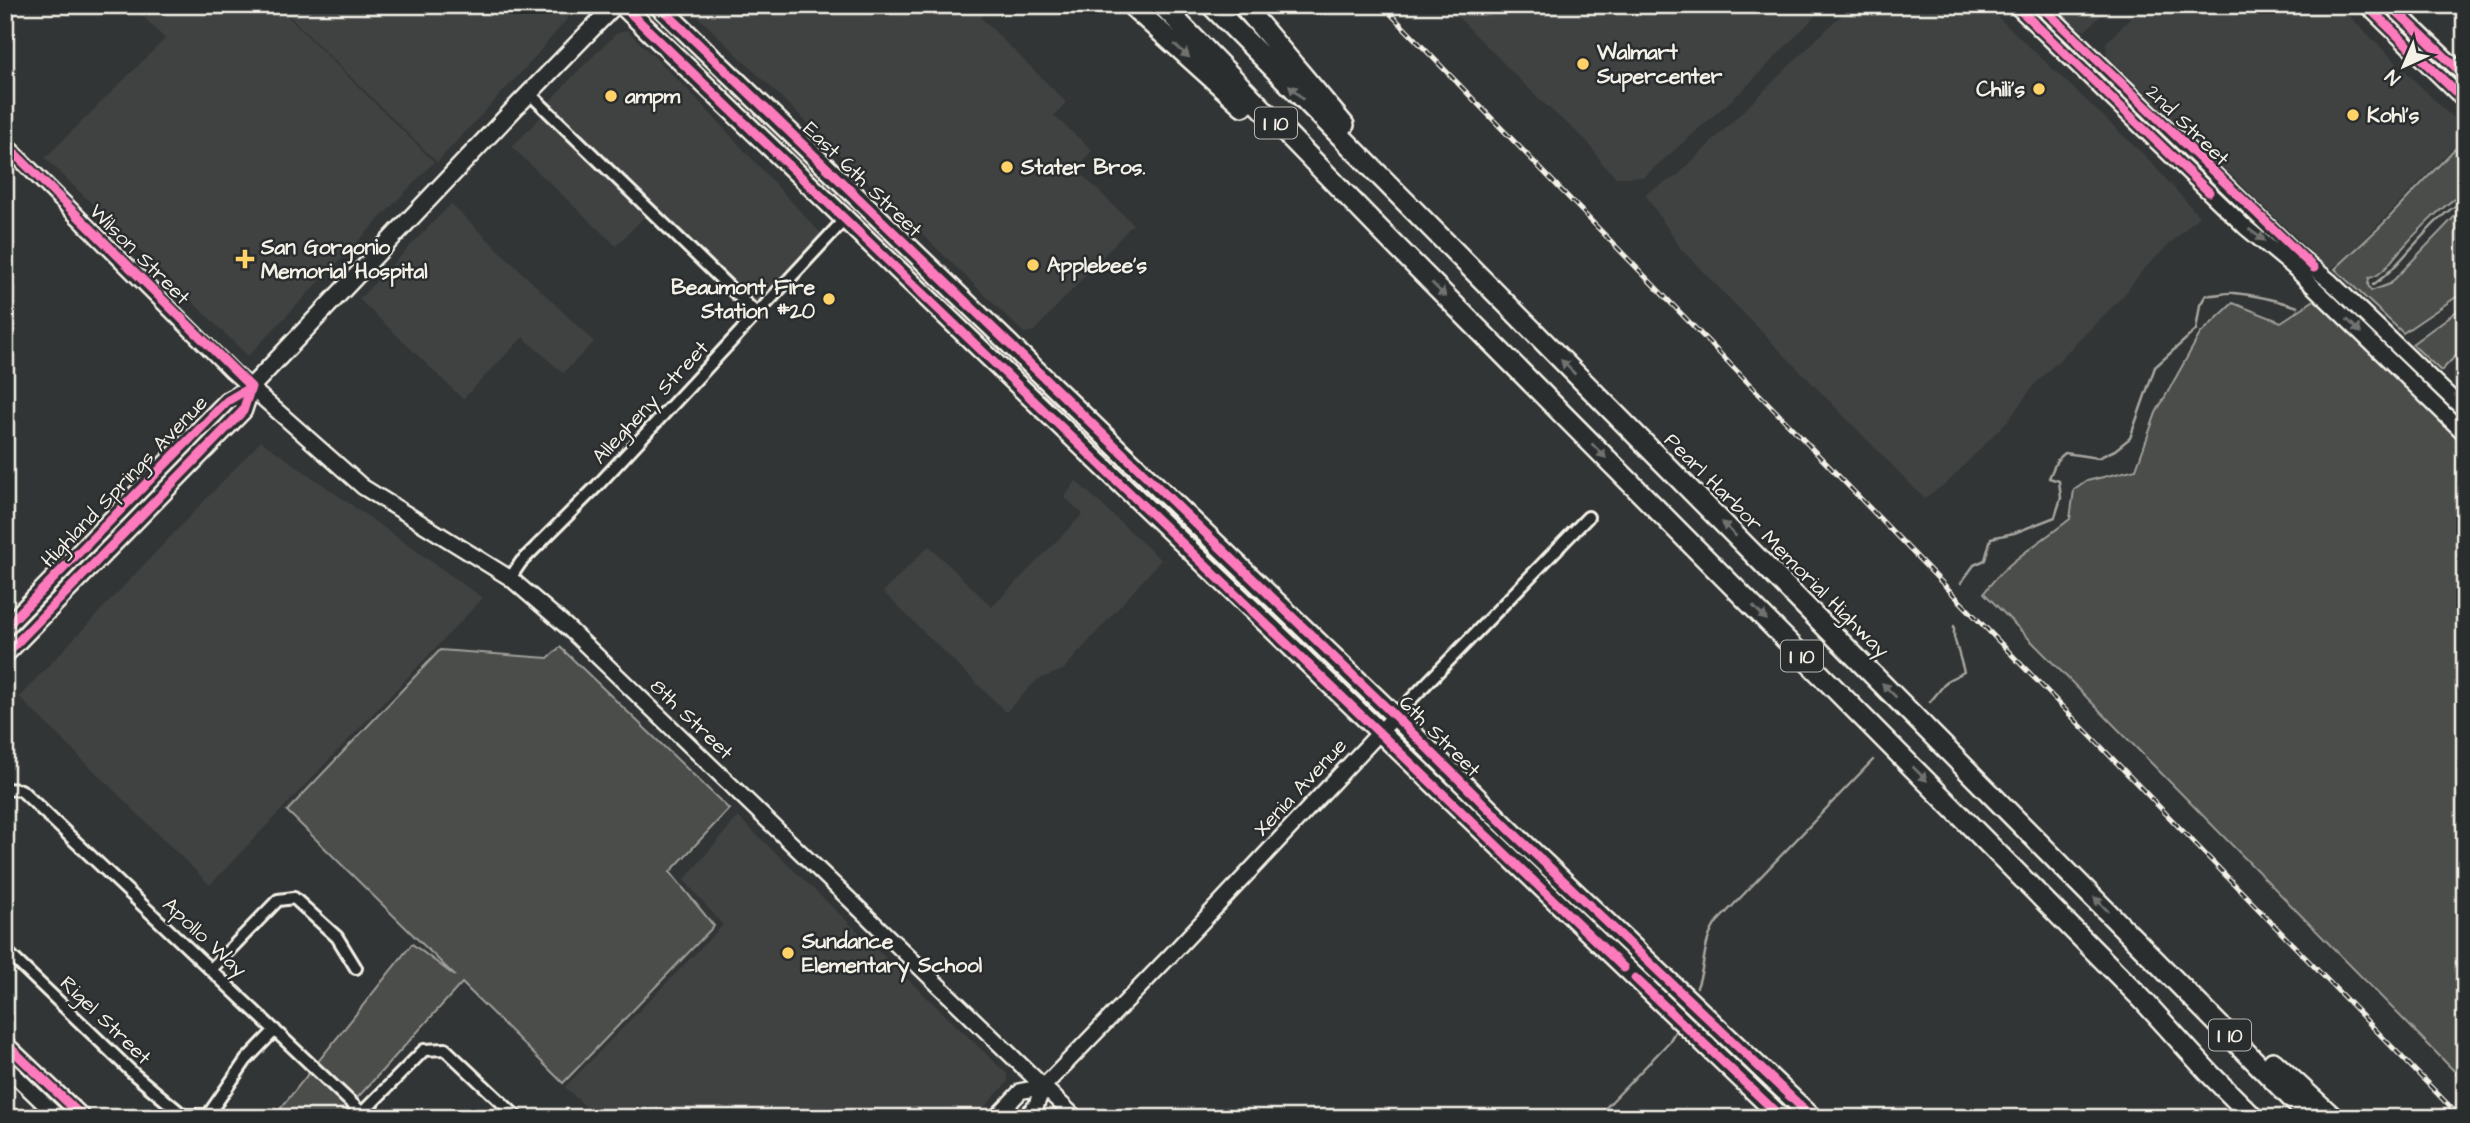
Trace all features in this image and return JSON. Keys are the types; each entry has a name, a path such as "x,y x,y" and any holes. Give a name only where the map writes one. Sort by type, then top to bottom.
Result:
{"highway":[{"path":"1131,5 1391,241"},
{"name":"I 10","path":"1161,5 1391,241 2143,999 2255,1118"},
{"name":"Pearl Harbor Memorial Highway","path":"1211,5 2311,1118"},
{"path":"1243,5 1413,210"},
{"path":"2149,953 2334,1118"},
{"path":"2210,1073 2238,1118"}],"main road":[{"name":"Highland Springs Avenue","path":"5,628 227,401 251,387 615,5"},
{"name":"East 6th Street","path":"622,5 1026,393"},
{"name":"East 6th Street","path":"658,5 1044,378"},
{"path":"697,77 715,80 749,112 756,110 760,104"},
{"name":"6th Street","path":"1044,378 1511,831 1812,1118"},
{"name":"Highland Springs Avenue","path":"5,655 243,411 251,387"},
{"name":"6th Street","path":"1026,393 1378,734 1782,1118"},
{"path":"1738,1076 1753,1060"}],"street":[{"name":"2nd Street","path":"2015,5 2245,227 2292,265 2465,435"},
{"name":"2nd Street","path":"2040,5 2465,411"},
{"path":"2366,5 2465,101"},
{"path":"2390,5 2465,76"},
{"path":"529,93 758,315"},
{"name":"Wilson Street","path":"5,144 251,387"},
{"name":"Allegheny Street","path":"510,578 521,562 597,486 845,219"},
{"name":"8th Street","path":"251,387 363,487 510,578 566,627 1076,1118"},
{"name":"Xenia Avenue","path":"1024,1118 1036,1106 1043,1087 1588,517"},
{"name":"Apollo Way","path":"5,789 21,790 275,1030 359,1115"},
{"path":"211,969 278,900 294,898 337,937 356,968"},
{"name":"Rigel Street","path":"5,950 135,1075 183,1115 208,1115 246,1060 275,1030"},
{"path":"5,1043 84,1118"},
{"path":"359,1115 424,1050 445,1049 518,1118"},
{"path":"5,1066 59,1118"},
{"name":"Xenia Avenue","path":"995,1118 1021,1091 1043,1087"}],"shaded area":[{"name":"San Gorgonio Memorial Hospital","path":"132,5 276,5 434,162 248,356 45,158 165,39"},
{"path":"278,5 579,5 528,65 437,162"},
{"path":"686,5 991,5 981,18 1066,102 1054,116 1092,150 1077,170 1133,224 1034,331 1024,333"},
{"path":"1446,5 1826,5 1745,88 1644,177 1616,177 1604,166 1588,142 1541,101"},
{"path":"1855,5 1928,5 1932,9 1936,5 1985,5 2144,155 2199,216 2143,270 2123,296 2033,386 2010,418 1947,483 1924,498 1681,249 1645,194 1677,176 1837,19"},
{"path":"2055,5 2111,5 2085,31 2077,27"},
{"path":"2143,5 2338,5 2465,130 2465,135 2342,262 2329,269 2107,55 2106,43"},
{"path":"627,30 695,97 823,236 757,304 546,105 616,34"},
{"path":"543,115 648,213 616,246 512,147"},
{"path":"2465,138 2465,193 2430,220 2382,272 2369,278 2371,291 2390,284 2457,214 2465,209 2465,291 2403,333 2335,269 2382,225"},
{"path":"451,204 594,342 563,373 523,337 463,399 359,299"},
{"path":"2322,295 2465,432 2465,1082 1984,593 2013,562 2070,519 2074,490 2087,481 2136,469 2156,413 2200,334 2233,303 2281,322"},
{"path":"2465,305 2465,346 2441,371 2412,344"},
{"path":"261,441 483,598 210,885 19,697"},
{"path":"1076,481 1161,560 1063,670 1037,680 1006,712 883,592 929,546 992,607 1083,514 1064,497"},
{"path":"560,647 729,809 670,872 714,926 563,1083 462,983 339,1118 273,1118 412,944 455,976 287,811 440,650 548,658"},
{"name":"Sundance Elementary School","path":"738,817 1007,1074 1008,1082 974,1118 597,1118 565,1087 723,925 684,880"}],"waterway":[{"path":"2373,285 2397,264 2440,218 2465,200"},
{"path":"1961,583 1974,565 1985,560 1991,538 2014,533 2055,517 2061,498 2059,481 2049,478 2057,460 2065,453 2098,458 2115,450 2130,438 2155,367 2196,330 2200,305 2206,295 2242,294 2298,307"},
{"path":"1930,702 1948,680 1964,672 1954,637 1954,626"},
{"path":"1697,987 1706,946 1717,922 1873,760"},
{"path":"1596,1118 1669,1042 1676,1030"}],"railway":[{"path":"1382,5 2461,1118"}],"cycle path":[{"path":"622,5 1624,968"},
{"path":"658,5 1511,831 1813,1118"},
{"path":"2015,5 2209,192"},
{"path":"2040,5 2314,268"},
{"path":"2366,5 2465,101"},
{"path":"2390,5 2465,76"},
{"path":"5,144 251,387"},
{"path":"5,628 227,401 251,387"},
{"path":"5,655 243,411 251,387"},
{"path":"1635,978 1782,1118"},
{"path":"5,1043 84,1118"}],"place":[{"name":"Walmart Supercenter","path":"1583,64"},
{"name":"Chili's","path":"2039,89"},
{"name":"ampm","path":"611,96"},
{"name":"Kohl's","path":"2353,115"},
{"name":"Stater Bros.","path":"1007,167"},
{"name":"San Gorgonio Memorial Hospital","path":"245,259"},
{"name":"Applebee's","path":"1033,265"},
{"name":"Beaumont Fire Station #20","path":"829,299"},
{"name":"Sundance Elementary School","path":"788,953"}]}
